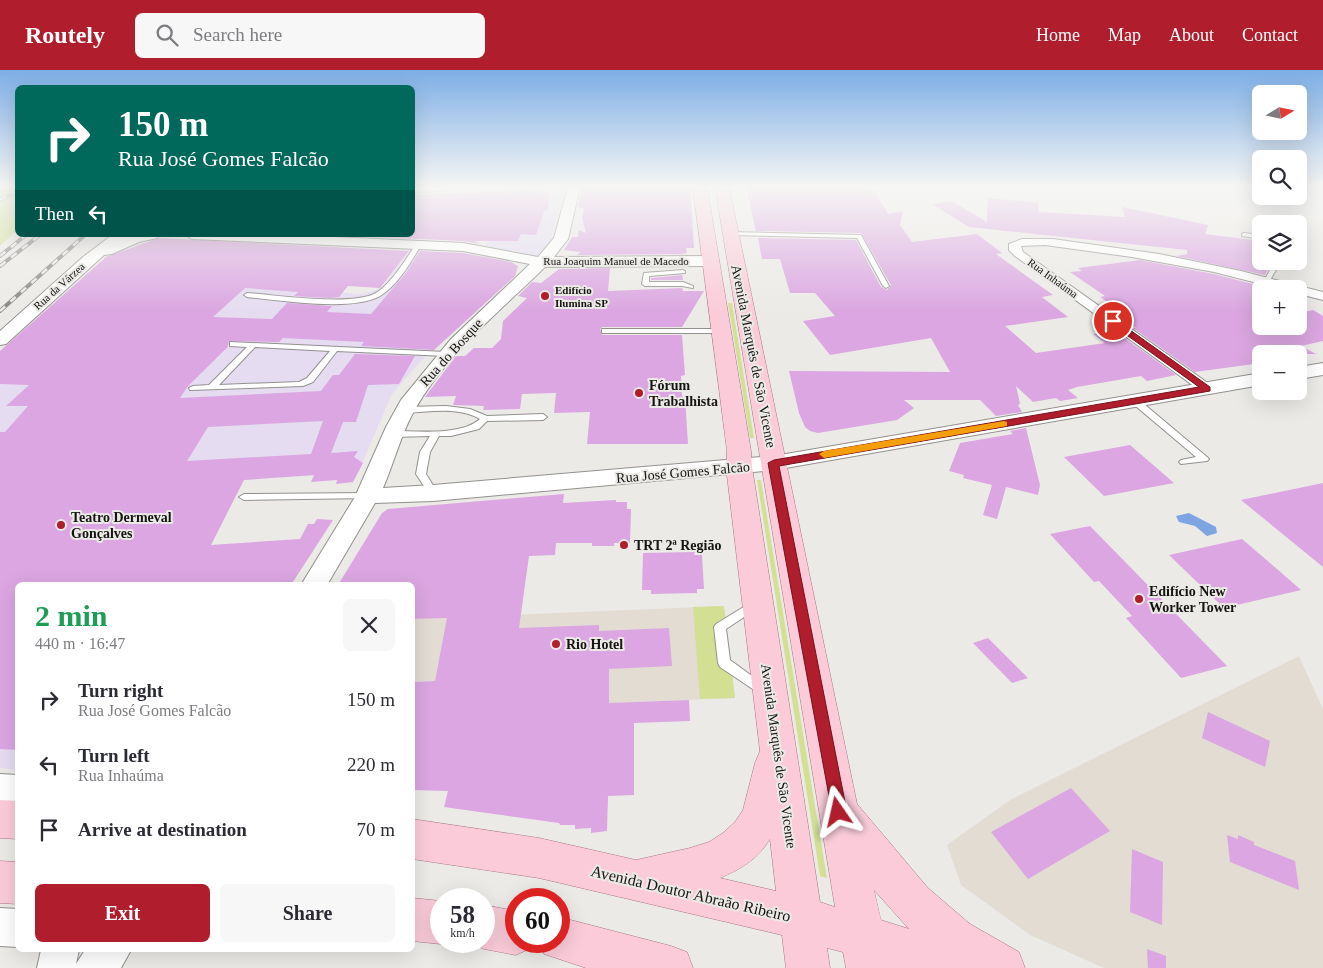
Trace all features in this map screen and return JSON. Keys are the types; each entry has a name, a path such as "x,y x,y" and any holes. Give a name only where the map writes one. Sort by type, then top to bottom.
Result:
{"main road":[{"name":"Avenida Marquês de São Vicente","path":"706,229 739,451 739,467 808,968"},
{"name":"Avenida Marquês de São Vicente","path":"730,229 864,952"},
{"path":"632,879 666,874 696,866 740,845 757,824 768,793 778,745"},
{"path":"838,812 868,852 943,931 1003,968"},
{"path":"0,819 15,820"},
{"name":"Avenida Doutor Abraão Ribeiro","path":"415,839 539,858 801,918 864,952 966,968"},
{"path":"0,882 15,883"},
{"path":"415,919 430,921"},
{"path":"570,942 671,968"},
{"path":"570,945 606,968"}],"street":[{"name":"Rua do Bosque","path":"316,582 367,496 392,434 404,410 446,354 542,262 561,240 564,229"},
{"name":"Rua da Várzea","path":"0,340 88,260 118,237"},
{"path":"88,260 122,243 144,237"},
{"name":"Rua Joaquim Manuel de Macedo","path":"237,237 418,245 482,250 542,262 711,260"},
{"name":"Rua Inhaúma","path":"1207,389 1019,254 1014,246 1023,242 1043,242 1115,250 1178,260 1263,280"},
{"name":"Rua Inhaúma","path":"1307,292 1323,296"},
{"path":"1307,372 1323,369"},
{"name":"Rua José Gomes Falcão","path":"367,496 433,494 774,463 1252,381"},
{"path":"0,790 15,791"},
{"path":"0,927 15,928"},
{"path":"56,968 60,952"},
{"path":"94,968 110,952"}],"lane":[{"path":"731,234 859,236 886,286"},
{"path":"1244,235 1252,236"},
{"path":"247,296 333,300 366,299 385,288 418,245"},
{"path":"683,272 646,274 645,284 683,284 691,287"},
{"path":"605,331 720,331"},
{"path":"233,344 446,354"},
{"path":"212,387 253,345"},
{"path":"192,388 306,383 335,349"},
{"path":"1135,401 1204,458 1184,462"},
{"path":"404,410 462,410 476,412 485,419"},
{"path":"392,434 451,433 476,427 485,419 543,417"},
{"path":"433,494 421,474 425,452 436,433"},
{"path":"244,497 367,496"},
{"path":"758,602 720,627 724,663 771,696"}],"shaded area":[{"path":"494,229 554,229 551,239 538,256 485,246"},
{"path":"412,249 427,250 373,312 456,328 420,362 392,394 358,473 209,482 24,582 15,582 15,770 0,768 0,351 217,359 241,334 141,329 193,284 363,294 380,288"},
{"path":"724,606 735,698 540,706 542,677 415,682 415,619"},
{"path":"1299,656 1323,709 1323,968 1104,968 1030,935 961,885 947,845 1010,800"}],"green space":[{"path":"0,229 15,229 15,232 0,246"},
{"path":"728,303 732,303 754,438 750,438"},
{"path":"757,480 761,480 827,878 820,876"},
{"path":"724,606 735,698 700,699 693,607"}],"water":[{"path":"1189,513 1216,527 1217,533 1207,536 1195,526 1179,522 1176,516"}],"building":[{"path":"415,229 538,229 536,235 521,234 518,241 474,241 481,244 463,241 374,237 415,237"},
{"path":"585,229 693,229 694,248 686,248 687,253 681,254 577,255 581,252 564,250 572,237 578,237 579,230 586,233"},
{"path":"756,229 903,229 912,242 977,234 1002,253 996,254 1053,295 1042,297 1068,317 1005,326 1036,353 1105,343 1093,334 1115,331 1176,375 1147,381 1141,376 1077,387 1068,390 1078,398 1060,401 1056,398 1033,402 1016,386 1020,404 1018,405 1022,412 996,416 980,400 904,400 914,408 897,420 818,433 810,431 805,427 799,413 789,371 950,372 931,338 830,355 803,321 835,316 815,293 790,293 780,259 762,259 758,238 856,240 881,287 887,290 891,285 861,233 756,231"},
{"path":"987,229 1207,229 1205,234 1252,240 1252,270 1268,270 1265,275 1176,256 1187,254 1187,250"},
{"path":"159,238 409,251 380,288 348,286 339,297 330,298 294,296 298,292 245,288 213,317 272,319 287,303 332,306 327,312 371,314 405,274 420,251 463,253 511,262 518,266 515,276 434,350 361,346 364,342 283,338 279,342 229,341 228,347 188,386 180,398 321,391 333,375 339,375 355,354 415,356 399,384 368,385 356,422 343,422 331,453 358,451 354,457 363,463 353,482 336,484 337,480 311,482 314,475 244,480 211,545 300,539 308,524 314,524 317,519 333,520 293,582 15,582 15,750 0,749 0,432 5,432 28,406 6,406 29,385 0,384 0,351 106,257","holes":["323,421 311,454 187,461 208,427"]},
{"path":"1140,260 1214,274 1252,284 1252,335 1307,335 1307,311 1313,310 1323,316 1323,341 1305,345 1252,345 1252,364 1195,372 1133,328 1136,328 1110,309 1117,308 1100,297 1105,296 1070,272 1082,271 1078,268"},
{"path":"610,268 608,291 682,288 683,291 704,291 682,327 602,327 600,329 602,335 682,335 685,375 681,376 682,396 685,398 688,444 587,444 590,412 554,413 556,393 522,394 520,409 483,410 484,406 453,405 456,396 425,397 456,356 465,356 474,348 492,348 501,339 503,321 527,298 518,296 532,282 541,283 559,269"},
{"path":"682,275 683,280 651,280 651,278"},
{"path":"1307,349 1316,354 1307,354"},
{"path":"1026,428 1040,485 1038,495 1006,487 997,519 983,515 992,485 963,478 964,475 949,471 960,443 1013,434 1010,431"},
{"path":"1130,445 1174,483 1104,496 1064,457"},
{"path":"1323,483 1323,567 1241,500"},
{"path":"564,494 563,503 616,500 616,502 627,502 627,509 631,509 630,543 614,543 614,546 592,546 592,543 556,543 555,555 529,556 519,628 599,625 599,631 669,628 672,666 609,669 609,703 689,700 690,721 634,723 634,795 608,796 607,831 591,833 591,828 575,829 575,825 560,825 559,823 444,807 448,791 415,790 415,682 435,681 447,618 415,619 415,582 340,582 382,513 388,509"},
{"name":"Edifício New Worker Tower","path":"1090,526 1227,666 1181,678 1126,618 1132,616 1099,581 1094,582 1050,534"},
{"path":"1242,539 1301,590 1224,608 1169,555"},
{"path":"695,552 694,555 702,555 704,589 697,589 697,593 651,594 651,590 642,590 643,553"},
{"path":"988,638 1028,678 1012,683 973,643"},
{"path":"1208,712 1270,741 1265,767 1202,738"},
{"path":"1071,788 1110,831 1028,879 991,832"},
{"path":"1227,835 1238,839 1238,835 1254,842 1254,845 1295,861 1299,890 1230,862"},
{"path":"1132,849 1163,862 1162,925 1130,912"},
{"path":"1147,949 1166,956 1166,968 1148,968"}],"railway":[{"path":"0,256 24,237"},
{"path":"0,266 37,237"},
{"path":"0,311 83,237"}],"slow traffic":[{"path":"824,454 1004,424"}],"place":[{"name":"Edifício Ilumina SP","path":"545,296"},
{"name":"Fórum Trabalhista","path":"639,393"},
{"name":"Teatro Dermeval Gonçalves","path":"61,525"},
{"name":"TRT 2ª Região","path":"624,545"},
{"name":"Edifício New Worker Tower","path":"1139,599"},
{"name":"Rio Hotel","path":"556,644"}],"route":[{"path":"838,812 774,463 1207,389 1113,321"}]}
